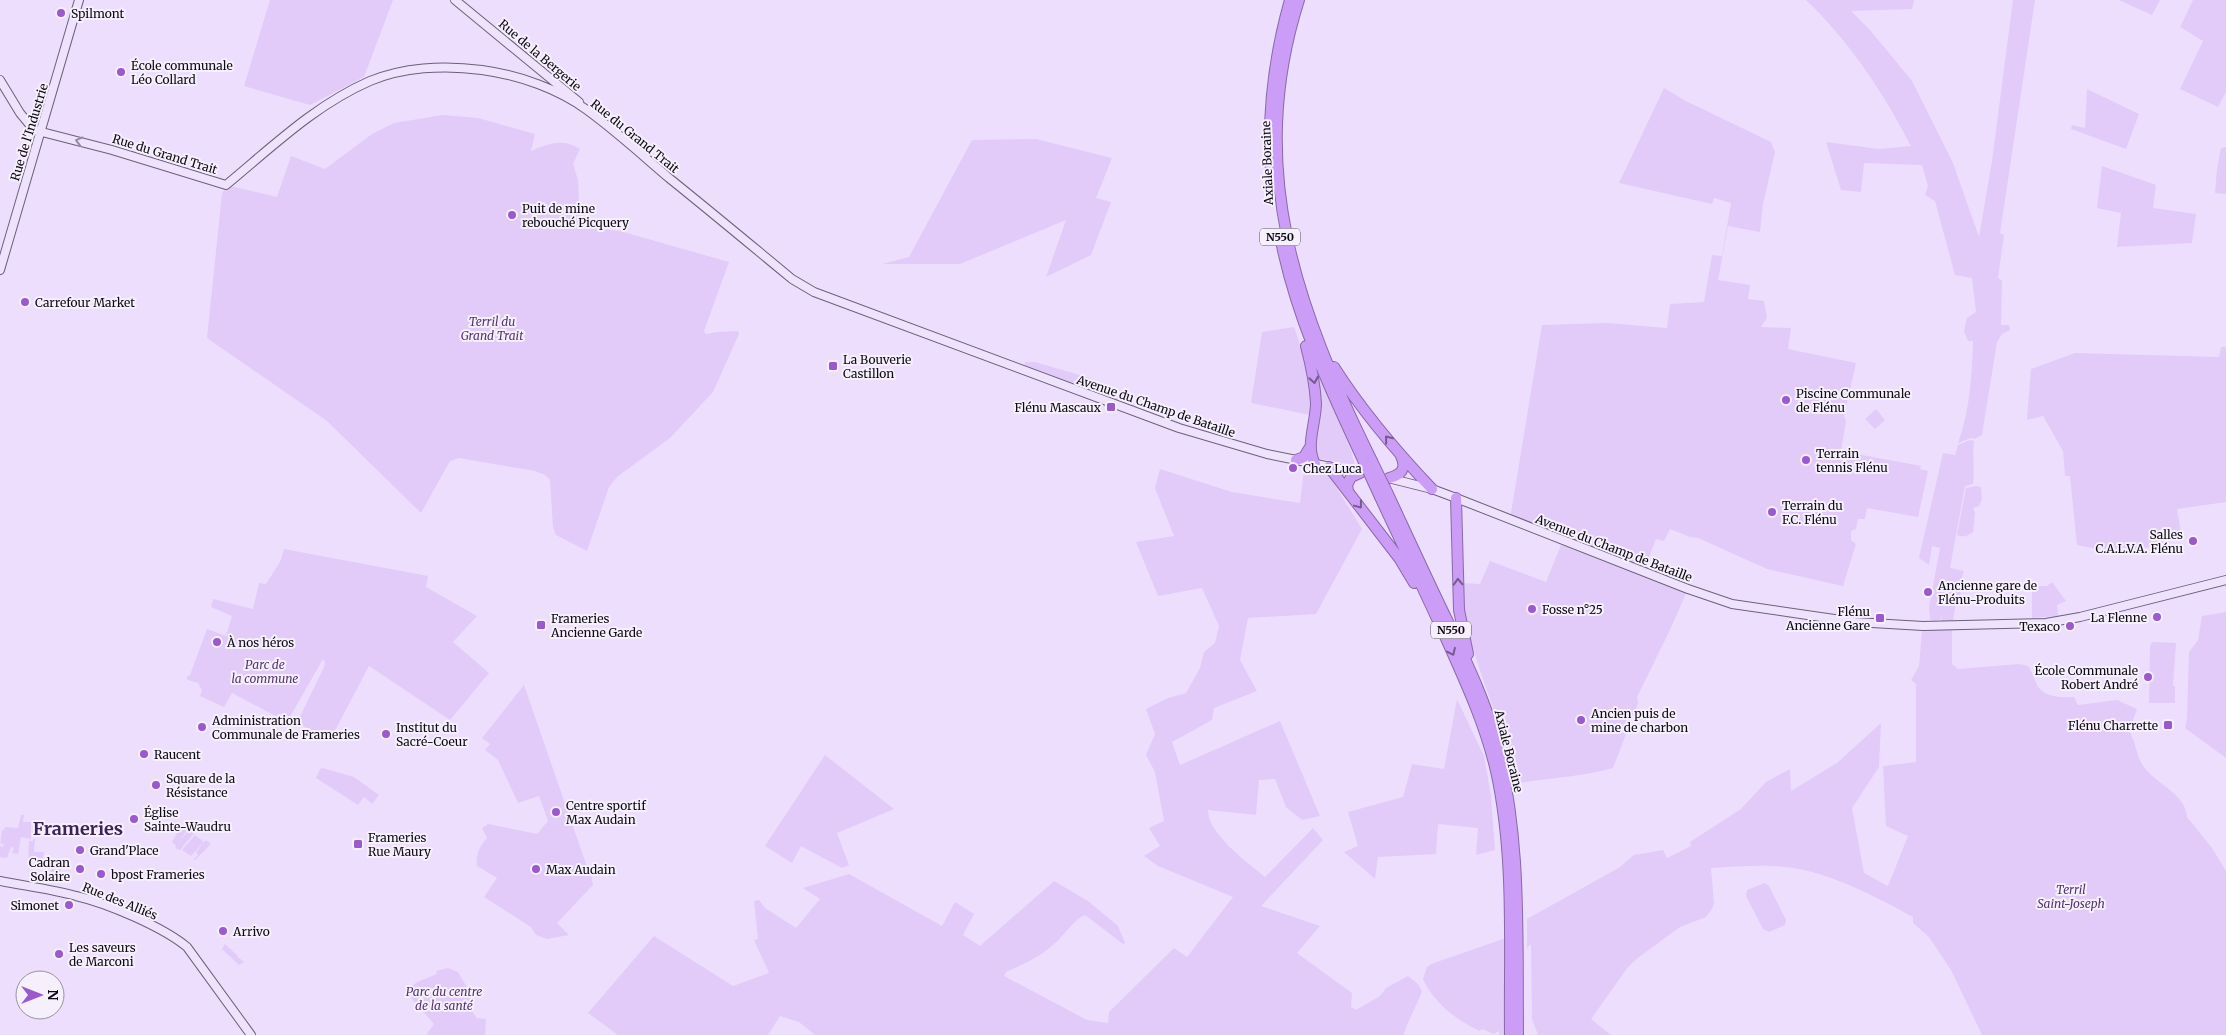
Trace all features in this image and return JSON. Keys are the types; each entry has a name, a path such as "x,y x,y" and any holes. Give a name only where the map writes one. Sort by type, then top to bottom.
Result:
{"highway":[{"name":"Axiale Boraine","path":"1290,0 1271,99 1270,160 1274,208 1286,267 1300,316 1319,364 1367,460"},
{"name":"Axiale Boraine","path":"1299,0 1289,38 1279,95 1278,187 1281,212 1295,272 1314,332 1367,460"},
{"path":"1296,460 1304,457 1310,447 1315,424 1315,385 1300,316"},
{"path":"1314,332 1348,389 1401,456 1432,489"},
{"path":"1310,447 1315,464"},
{"path":"1389,478 1397,476 1402,470 1404,462 1401,456"},
{"name":"N550","path":"1367,460 1384,495"},
{"path":"1329,467 1399,558 1442,630"},
{"path":"1348,491 1347,486 1351,477 1360,473"},
{"name":"Axiale Boraine","path":"1384,495 1469,688 1499,771"},
{"name":"Axiale Boraine","path":"1384,495 1460,648 1488,714 1514,851 1510,1035"},
{"path":"1456,498 1458,593 1461,626 1488,714"},
{"name":"Axiale Boraine","path":"1513,954 1518,1035"}],"street":[{"name":"Rue de l'Industrie","path":"0,270 79,0"},
{"name":"Rue de la Bergerie","path":"455,0 575,98 586,110"},
{"name":"Rue du Grand Trait","path":"41,130 169,166 226,185 318,109 371,81 402,72 449,68 500,73 546,88 586,110 792,279 814,292 1010,366"},
{"path":"0,80 28,125 34,130 41,130"},
{"name":"Avenue du Champ de Bataille","path":"1010,366 1228,444 1432,489 1679,586 1732,604 1855,622 1923,626 2046,623 2080,617 2226,580"},
{"name":"Rue des Alliés","path":"0,881 73,895 98,903 166,932 193,955 251,1035"}],"green space":[{"path":"270,0 393,0 364,77 310,105 244,86"},
{"path":"1806,0 1914,0 1912,9 1851,11 1870,30 1912,81 1953,163 1979,237 1992,161 2013,0 2035,0 2000,233 2004,235 1998,278 2002,281 2001,325 2009,325 2010,330 2002,334 1997,342 1982,435 1975,439 1971,438 1958,443 1968,405 1971,380 1973,341 1968,341 1964,331 1967,318 1976,312 1972,278 1955,275 1935,201 1925,195 1928,186 1922,165 1864,163 1861,192 1841,190 1826,142 1879,149 1911,146 1889,106 1864,68 1837,33"},
{"path":"2119,0 2160,0 2152,15"},
{"path":"2193,0 2226,0 2226,92 2218,107 2180,89 2203,41 2180,27"},
{"path":"1664,88 1686,101 1771,142 1775,152 1763,204 1760,232 1728,226 1718,280 1750,285 1748,299 1764,301 1767,318 1761,327 1791,328 1788,349 1856,363 1844,416 1846,421 1841,451 1921,466 1920,469 1928,471 1918,517 1867,508 1865,519 1858,519 1856,529 1851,531 1851,540 1856,544 1843,586 1767,569 1698,538 1670,529 1664,541 1656,539 1643,572 1688,589 1637,697 1638,703 1613,768 1513,784 1499,725 1479,668 1470,635 1463,601 1462,583 1480,584 1490,561 1546,582 1563,540 1510,519 1542,325 1607,323 1667,328 1670,304 1704,302 1712,255 1722,256 1731,203 1714,198 1712,204 1619,183"},
{"path":"2087,89 2139,114 2126,149 2071,129 2072,125 2085,128"},
{"name":"Terril du Grand Trait","path":"443,115 478,118 535,134 531,151 556,143 568,144 580,149 573,164 578,180 580,227 620,231 729,262 704,331 706,334 738,331 739,334 713,392 670,438 617,477 609,487 587,551 556,535 553,527 550,480 545,475 535,471 459,458 450,461 421,513 327,421 207,338 222,194 226,185 277,197 291,156 325,169 372,134 394,123"},
{"path":"1036,139 1112,158 1096,198 1111,202 1091,255 1046,277 1066,220 960,264 882,264 909,257 972,140"},
{"path":"2226,147 2226,194 2215,193 2221,148"},
{"path":"2102,166 2156,185 2153,208 2196,214 2192,243 2117,247 2121,213 2097,208"},
{"path":"1294,327 1307,370 1310,392 1310,415 1251,403 1262,332"},
{"path":"2221,347 2226,347 2226,502 2177,509 2182,538 2138,550 2097,549 2077,545 2070,476 2065,476 2063,451 2043,416 2027,420 2031,369 2075,353 2219,357"},
{"path":"1025,362 1035,362 1090,378 1134,405 1135,408 1026,369 1024,366"},
{"path":"1317,373 1351,450 1355,465 1314,458"},
{"path":"1876,409 1885,420 1875,429 1865,419"},
{"name":"Terril Saint-Joseph","path":"1970,440 1974,441 1973,484 1965,486 1950,568 1964,571 1961,580 1960,598 1957,597 1952,626 1952,664 1958,669 2019,664 2028,666 2037,685 2043,692 2048,694 2058,697 2074,697 2078,705 2117,700 2137,709 2129,731 2141,763 2149,773 2182,802 2187,817 2212,848 2226,871 2226,1035 1982,1035 1951,970 1929,937 1913,923 1913,917 1863,891 1828,877 1792,868 1757,866 1711,868 1714,903 1706,917 1680,927 1639,957 1628,967 1591,1019 1611,1035 1538,1035 1532,1019 1531,944 1527,948 1527,919 1620,867 1634,855 1663,850 1667,858 1691,846 1690,842 1741,809 1766,782 1790,769 1791,791 1837,763 1881,723 1879,767 1852,808 1864,873 1888,886 1908,836 1886,826 1883,766 1916,762 1916,684 1911,680 1919,666 1922,631 1940,625 1942,614 1940,620 1933,621 1930,619 1929,607 1940,548 1932,546 1929,565 1919,558 1943,453 1955,455 1958,445"},
{"path":"1160,469 1232,492 1300,503 1304,470 1328,474 1362,529 1316,614 1248,618 1240,660 1257,691 1214,708 1212,720 1172,742 1180,765 1280,721 1320,816 1302,820 1286,807 1275,779 1259,780 1256,815 1208,810 1210,819 1221,838 1239,856 1265,877 1313,828 1323,840 1261,906 1320,926 1297,953 1352,993 1351,1007 1356,1010 1380,996 1386,988 1408,976 1418,984 1422,991 1404,1035 815,1035 799,1022 780,1016 768,1035 618,1035 588,1013 654,936 733,986 769,973 754,940 758,939 754,901 759,900 765,908 796,928 820,899 803,888 849,874 942,926 955,902 974,914 963,935 980,946 1054,881 1088,901 1118,926 1125,943 1123,944 1085,915 1076,921 1049,949 1032,960 1006,972 1004,976 1087,1020 1108,1023 1109,1012 1174,948 1187,957 1233,897 1158,866 1144,856 1160,846 1149,828 1164,821 1155,772 1146,755 1155,734 1146,709 1168,698 1186,693 1200,668 1204,652 1215,643 1219,626 1202,588 1158,596 1136,542 1174,536 1155,488"},
{"path":"1981,487 1982,499 1979,506 1973,508 1975,513 1973,532 1965,536 1959,536 1957,535 1966,488"},
{"name":"Parc de la commune","path":"284,549 428,576 426,587 477,616 453,642 489,673 450,720 369,666 330,740 297,723 324,667 325,662 323,659 287,722 232,693 224,707 200,696 202,690 198,683 186,678 190,675 207,629 226,636 232,616 211,607 213,599 253,609 259,583 266,584 280,562"},
{"path":"2052,582 2066,601 2057,605 2058,616 2032,618 2032,586 2047,586"},
{"path":"2226,612 2226,758 2185,728 2189,652 2198,640 2202,616"},
{"path":"2152,642 2176,643 2173,686 2175,686 2175,703 2149,703 2150,646"},
{"name":"Centre sportif Max Audain","path":"524,685 586,864 590,868 593,885 557,923 569,935 547,939 536,935 531,927 484,897 497,878 477,866 479,851 487,838 482,828 488,824 537,834 548,821 539,796 518,803 498,760 485,750 490,744 482,738"},
{"path":"1457,699 1484,756 1491,796 1495,850 1476,855 1478,828 1438,824 1436,854 1378,857 1375,879 1344,852 1358,846 1348,812 1403,797 1412,764 1444,769"},
{"path":"825,755 894,809 837,833 849,865 842,868 801,846 792,863 765,846"},
{"path":"322,768 354,777 379,795 372,804 364,797 358,805 316,778"},
{"path":"21,815 24,815 23,822 31,822 31,839 21,837 18,854 12,853 14,848 11,847 7,858 0,857 0,846 3,847 4,845 1,843 0,845 2,830 5,827 18,828"},
{"path":"171,820 188,828 179,843 189,829 195,832 180,850 175,848 176,846 172,842 177,833 168,825"},
{"path":"195,835 204,842 191,856 182,850"},
{"path":"35,839 34,852 44,852 42,863 28,860 29,841 33,841"},
{"path":"206,840 211,844 195,860 198,855 196,852"},
{"path":"53,858 61,869 60,874 51,873"},
{"path":"1765,883 1769,886 1786,920 1785,925 1769,932 1763,929 1746,896 1747,890"},
{"path":"1509,937 1510,1035 1499,1035 1499,1031 1494,1034 1482,1029 1480,1031 1454,1016 1439,1003 1423,979 1427,967 1431,964"},
{"path":"225,944 238,956 236,958 238,957 244,962 239,965 222,949"},
{"name":"Parc du centre de la santé","path":"448,968 458,972 475,1001 468,1006 477,1018 486,1019 485,1035 426,1035 434,1024 405,991 417,982 437,974 436,971"}],"place":[{"name":"Spilmont","path":"61,13"},
{"name":"École communale Léo Collard","path":"121,72"},
{"name":"Puit de mine rebouché Picquery","path":"512,215"},
{"name":"Carrefour Market","path":"25,302"},
{"name":"La Bouverie Castillon","path":"833,366"},
{"name":"Piscine Communale de Flénu","path":"1786,400"},
{"name":"Flénu Mascaux","path":"1111,407"},
{"name":"Terrain tennis Flénu","path":"1806,460"},
{"name":"Chez Luca","path":"1293,468"},
{"name":"Terrain du F.C. Flénu","path":"1772,512"},
{"name":"Salles C.A.L.V.A. Flénu","path":"2193,541"},
{"name":"Ancienne gare de Flénu-Produits","path":"1928,592"},
{"name":"Fosse n°25","path":"1532,609"},
{"name":"La Flenne","path":"2157,617"},
{"name":"Flénu Ancienne Gare","path":"1880,618"},
{"name":"Frameries Ancienne Garde","path":"541,625"},
{"name":"Texaco","path":"2070,626"},
{"name":"À nos héros","path":"217,642"},
{"name":"École Communale Robert André","path":"2148,677"},
{"name":"Ancien puis de mine de charbon","path":"1581,720"},
{"name":"Flénu Charrette","path":"2168,725"},
{"name":"Administration Communale de Frameries","path":"202,727"},
{"name":"Institut du Sacré-Coeur","path":"386,734"},
{"name":"Raucent","path":"144,754"},
{"name":"Square de la Résistance","path":"156,785"},
{"name":"Centre sportif Max Audain","path":"556,812"},
{"name":"Église Sainte-Waudru","path":"134,819"},
{"name":"Frameries Rue Maury","path":"358,844"},
{"name":"Grand'Place","path":"80,850"},
{"name":"Cadran Solaire","path":"80,869"},
{"name":"Max Audain","path":"536,869"},
{"name":"bpost Frameries","path":"101,874"},
{"name":"Simonet","path":"69,905"},
{"name":"Arrivo","path":"223,931"},
{"name":"Les saveurs de Marconi","path":"59,954"}],"district":[{"name":"Frameries","path":"78,828"}]}
